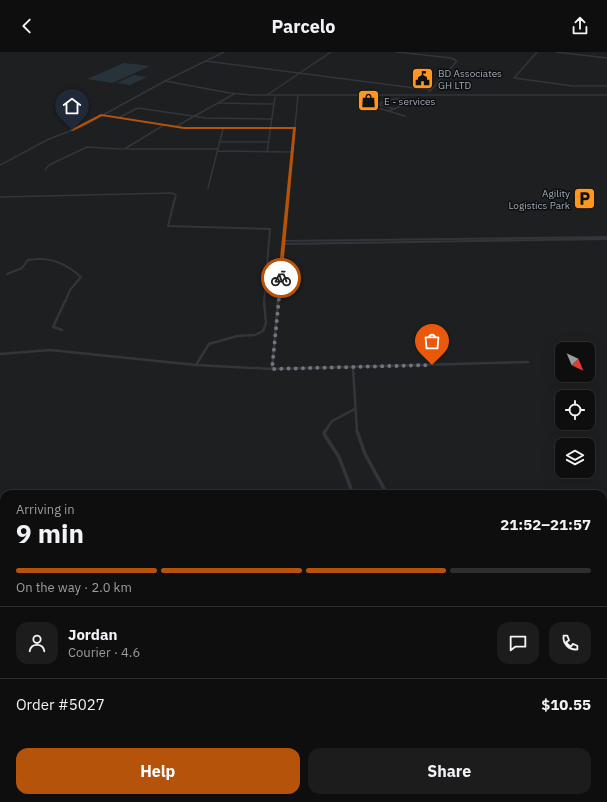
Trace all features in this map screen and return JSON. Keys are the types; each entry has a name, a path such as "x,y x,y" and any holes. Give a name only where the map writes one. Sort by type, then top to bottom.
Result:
{"street":[{"path":"0,165 48,139 83,126 165,81 224,52"},
{"path":"267,95 331,52"},
{"path":"397,52 451,58 457,61 427,95"},
{"path":"537,52 514,78 576,87 607,86"},
{"path":"556,52 607,58"},
{"path":"205,61 430,91 434,95"},
{"path":"165,81 234,94 607,95"},
{"path":"175,127 234,94"},
{"path":"272,369 298,95"},
{"path":"389,111 408,103 405,95"},
{"path":"267,152 275,97"},
{"path":"372,106 394,99 407,99"},
{"path":"366,100 359,102 405,116"},
{"path":"219,103 273,104"},
{"path":"378,104 395,109"},
{"path":"118,118 138,108 218,119 271,119"},
{"path":"101,115 175,127 223,129 295,128"},
{"path":"124,148 164,126"},
{"path":"208,188 223,129"},
{"path":"220,142 268,142"},
{"path":"45,170 50,165 87,146 293,152"},
{"path":"0,197 172,194 176,195 168,226 270,229 264,308 266,323 263,331 255,335 237,336 209,344 196,365"},
{"path":"284,243 607,238"},
{"path":"7,274 22,268 28,260 40,259 52,260 68,266 81,277 70,290 53,327 62,330"},
{"path":"0,354 50,350 196,365 272,369 353,368 528,362"},
{"path":"353,368 355,409 362,446 370,466 385,490"},
{"path":"350,490 339,457 324,434 328,424 355,409"}],"shaded area":[{"path":"0,52 607,52 607,490 0,490"},
{"path":"124,63 150,66 113,83 87,79"},
{"path":"134,75 147,77 130,85 117,83"}],"way so far":[{"path":"281,278 277,332 272,369 432,365"}],"place":[{"name":"BD Associates GH LTD","path":"422,79"},
{"name":"E - services","path":"368,101"},
{"name":"Agility Logistics Park","path":"585,199"}],"route":[{"path":"72,130 83,126 101,115 184,128 295,128 281,278"}]}
